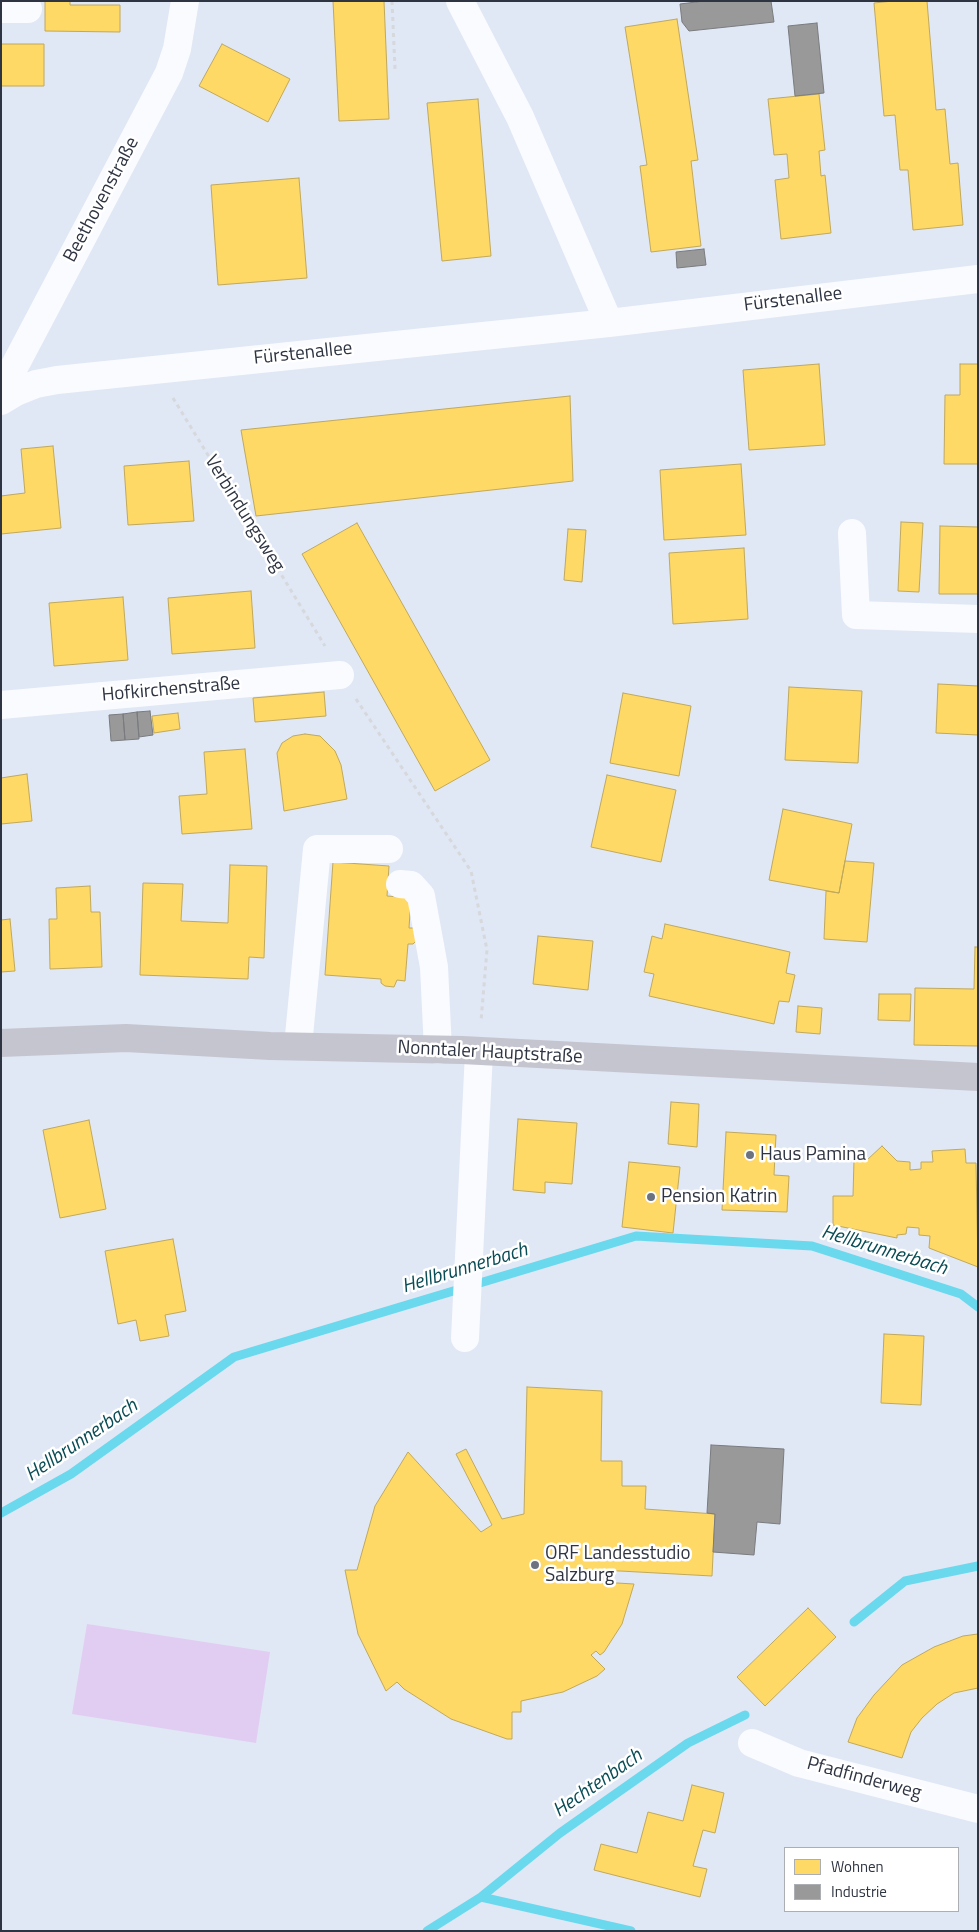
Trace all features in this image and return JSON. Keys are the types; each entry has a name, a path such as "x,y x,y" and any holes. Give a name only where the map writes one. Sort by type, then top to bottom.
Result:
{"main road":[{"name":"Nonntaler Hauptstraße","path":"1,1043 126,1038 438,1050 978,1077"}],"street":[{"name":"Beethovenstraße","path":"1,392 169,73 177,49 185,1"},
{"path":"460,1 520,117 609,323"},
{"path":"1,9 28,10"},
{"name":"Fürstenallee","path":"1,402 16,392 36,384 57,380 609,323 978,279"},
{"path":"852,533 856,616 978,619"},
{"name":"Hofkirchenstraße","path":"1,705 340,675"},
{"path":"298,1046 317,849 389,849"},
{"path":"400,884 411,885 422,896 434,967 438,1050"},
{"path":"465,1338 479,1052"},
{"name":"Pfadfinderweg","path":"752,1743 798,1763 978,1809"}],"path":[{"path":"392,1 396,69"},
{"name":"Verbindungsweg","path":"172,395 324,644 340,675 471,871 487,950 481,1019"}],"shaded area":[{"path":"87,1624 270,1652 256,1743 72,1714"}],"building: Wohnen":[{"path":"45,1 70,1 70,5 120,5 120,32 45,31"},
{"path":"333,1 384,1 389,119 339,121"},
{"path":"927,1 936,110 945,109 950,164 958,163 963,225 913,230 908,170 900,170 895,115 884,116 874,3"},
{"path":"677,19 698,160 691,161 701,246 651,252 640,166 647,165 625,27"},
{"path":"1,44 44,44 44,86 1,86"},
{"path":"222,44 290,79 268,122 199,86"},
{"path":"819,94 825,150 819,151 821,176 825,175 831,233 781,239 775,180 789,178 787,154 774,155 768,99"},
{"path":"478,99 491,256 442,261 427,103"},
{"path":"299,178 307,278 218,285 211,185"},
{"path":"819,364 825,445 749,450 743,370"},
{"path":"960,364 978,364 978,464 944,464 945,395 960,395"},
{"path":"570,396 573,481 256,516 241,430"},
{"path":"53,446 61,528 1,534 1,496 25,493 21,449"},
{"path":"189,461 194,521 128,525 124,466"},
{"path":"741,464 746,535 664,540 660,470"},
{"path":"901,522 923,523 919,592 898,591"},
{"path":"357,523 490,760 435,791 302,554"},
{"path":"940,526 978,527 978,594 939,594"},
{"path":"568,529 586,530 582,582 564,580"},
{"path":"744,548 748,619 673,624 669,553"},
{"path":"251,591 255,648 172,654 168,598"},
{"path":"123,597 128,660 54,666 49,603"},
{"path":"938,684 978,686 978,735 936,733"},
{"path":"789,687 862,691 858,763 785,760"},
{"path":"324,692 326,716 255,722 253,698"},
{"path":"623,693 691,706 679,776 610,763"},
{"path":"178,713 180,729 154,733 152,716"},
{"path":"305,734 320,736 335,751 341,765 347,799 284,811 277,753 282,743 293,736"},
{"path":"245,749 252,829 182,834 179,796 207,794 204,752"},
{"path":"27,774 32,821 1,824 1,778"},
{"path":"607,775 676,790 661,862 591,847"},
{"path":"783,809 852,824 839,893 769,880"},
{"path":"845,861 874,863 867,942 824,939 826,891 839,893"},
{"path":"333,862 389,866 387,896 411,898 409,928 414,928 416,941 413,944 408,944 405,981 397,980 394,987 385,986 381,983 381,979 325,975"},
{"path":"230,865 267,866 264,958 249,957 248,979 140,975 143,883 183,884 181,921 228,923"},
{"path":"90,886 91,912 100,912 102,967 50,969 49,919 57,919 56,888"},
{"path":"10,919 15,971 1,972 1,920"},
{"path":"665,924 790,952 786,973 795,975 789,1002 779,1001 774,1024 649,996 654,974 644,972 652,936 662,939"},
{"path":"538,936 593,941 588,990 533,984"},
{"path":"975,947 978,947 978,1046 914,1045 915,988 974,989"},
{"path":"879,994 911,994 910,1021 878,1020"},
{"path":"798,1006 822,1008 820,1034 796,1032"},
{"path":"671,1102 699,1104 697,1147 668,1144"},
{"path":"518,1119 577,1123 572,1184 545,1182 545,1193 513,1190"},
{"path":"89,1120 106,1209 60,1218 43,1130"},
{"name":"Haus Pamina","path":"726,1132 776,1135 774,1175 789,1176 787,1212 722,1210"},
{"path":"882,1146 897,1161 910,1162 910,1170 921,1169 921,1162 933,1162 932,1151 965,1149 966,1163 976,1163 978,1267 929,1248 930,1236 919,1235 919,1228 907,1227 906,1234 897,1235 897,1238 833,1225 833,1196 853,1196 854,1160 867,1160"},
{"name":"Pension Katrin","path":"629,1162 680,1167 673,1233 622,1227"},
{"path":"173,1239 186,1311 165,1315 169,1336 140,1341 136,1320 118,1324 105,1251"},
{"path":"884,1334 924,1336 921,1405 881,1403"},
{"name":"ORF Landesstudio Salzburg","path":"527,1387 602,1391 601,1461 622,1461 622,1486 646,1486 645,1509 715,1514 712,1576 583,1569 583,1581 634,1584 622,1624 604,1652 600,1655 596,1651 591,1655 605,1669 597,1676 563,1692 521,1701 521,1712 512,1712 512,1739 507,1739 451,1719 404,1689 397,1682 386,1691 358,1634 345,1570 357,1570 375,1506 408,1452 481,1532 492,1525 456,1454 466,1449 502,1519 524,1514"},
{"path":"808,1608 836,1637 765,1706 737,1677"},
{"path":"978,1634 978,1688 954,1693 937,1704 911,1732 902,1758 848,1742 857,1718 874,1695 902,1665 934,1647 963,1636"},
{"path":"692,1785 724,1793 715,1833 703,1830 693,1866 707,1869 700,1897 594,1870 601,1844 637,1853 648,1812 683,1821"}],"building: Industrie":[{"path":"704,1 771,1 774,22 689,31 682,22 680,4"},
{"path":"817,23 824,93 795,96 788,26"},
{"path":"704,249 706,265 677,268 676,252"},
{"path":"150,711 153,735 139,737 137,712"},
{"path":"137,712 139,739 125,740 123,714"},
{"path":"123,714 125,740 111,741 109,715"},
{"path":"711,1445 784,1449 780,1524 757,1522 754,1555 713,1552 715,1514 707,1513"}],"waterway":[{"name":"Hellbrunnerbach","path":"1,1513 71,1474 234,1357 636,1236 812,1246 961,1294 978,1307"},
{"name":"Hechtenbach","path":"854,1622 905,1581 978,1566"},
{"name":"Hechtenbach","path":"427,1931 481,1897 560,1833 688,1743 745,1715"},
{"name":"Hechtenbach","path":"481,1897 631,1931"}],"place":[{"name":"Haus Pamina","path":"750,1155"},
{"name":"Pension Katrin","path":"651,1197"},
{"name":"ORF Landesstudio Salzburg","path":"535,1565"}]}
